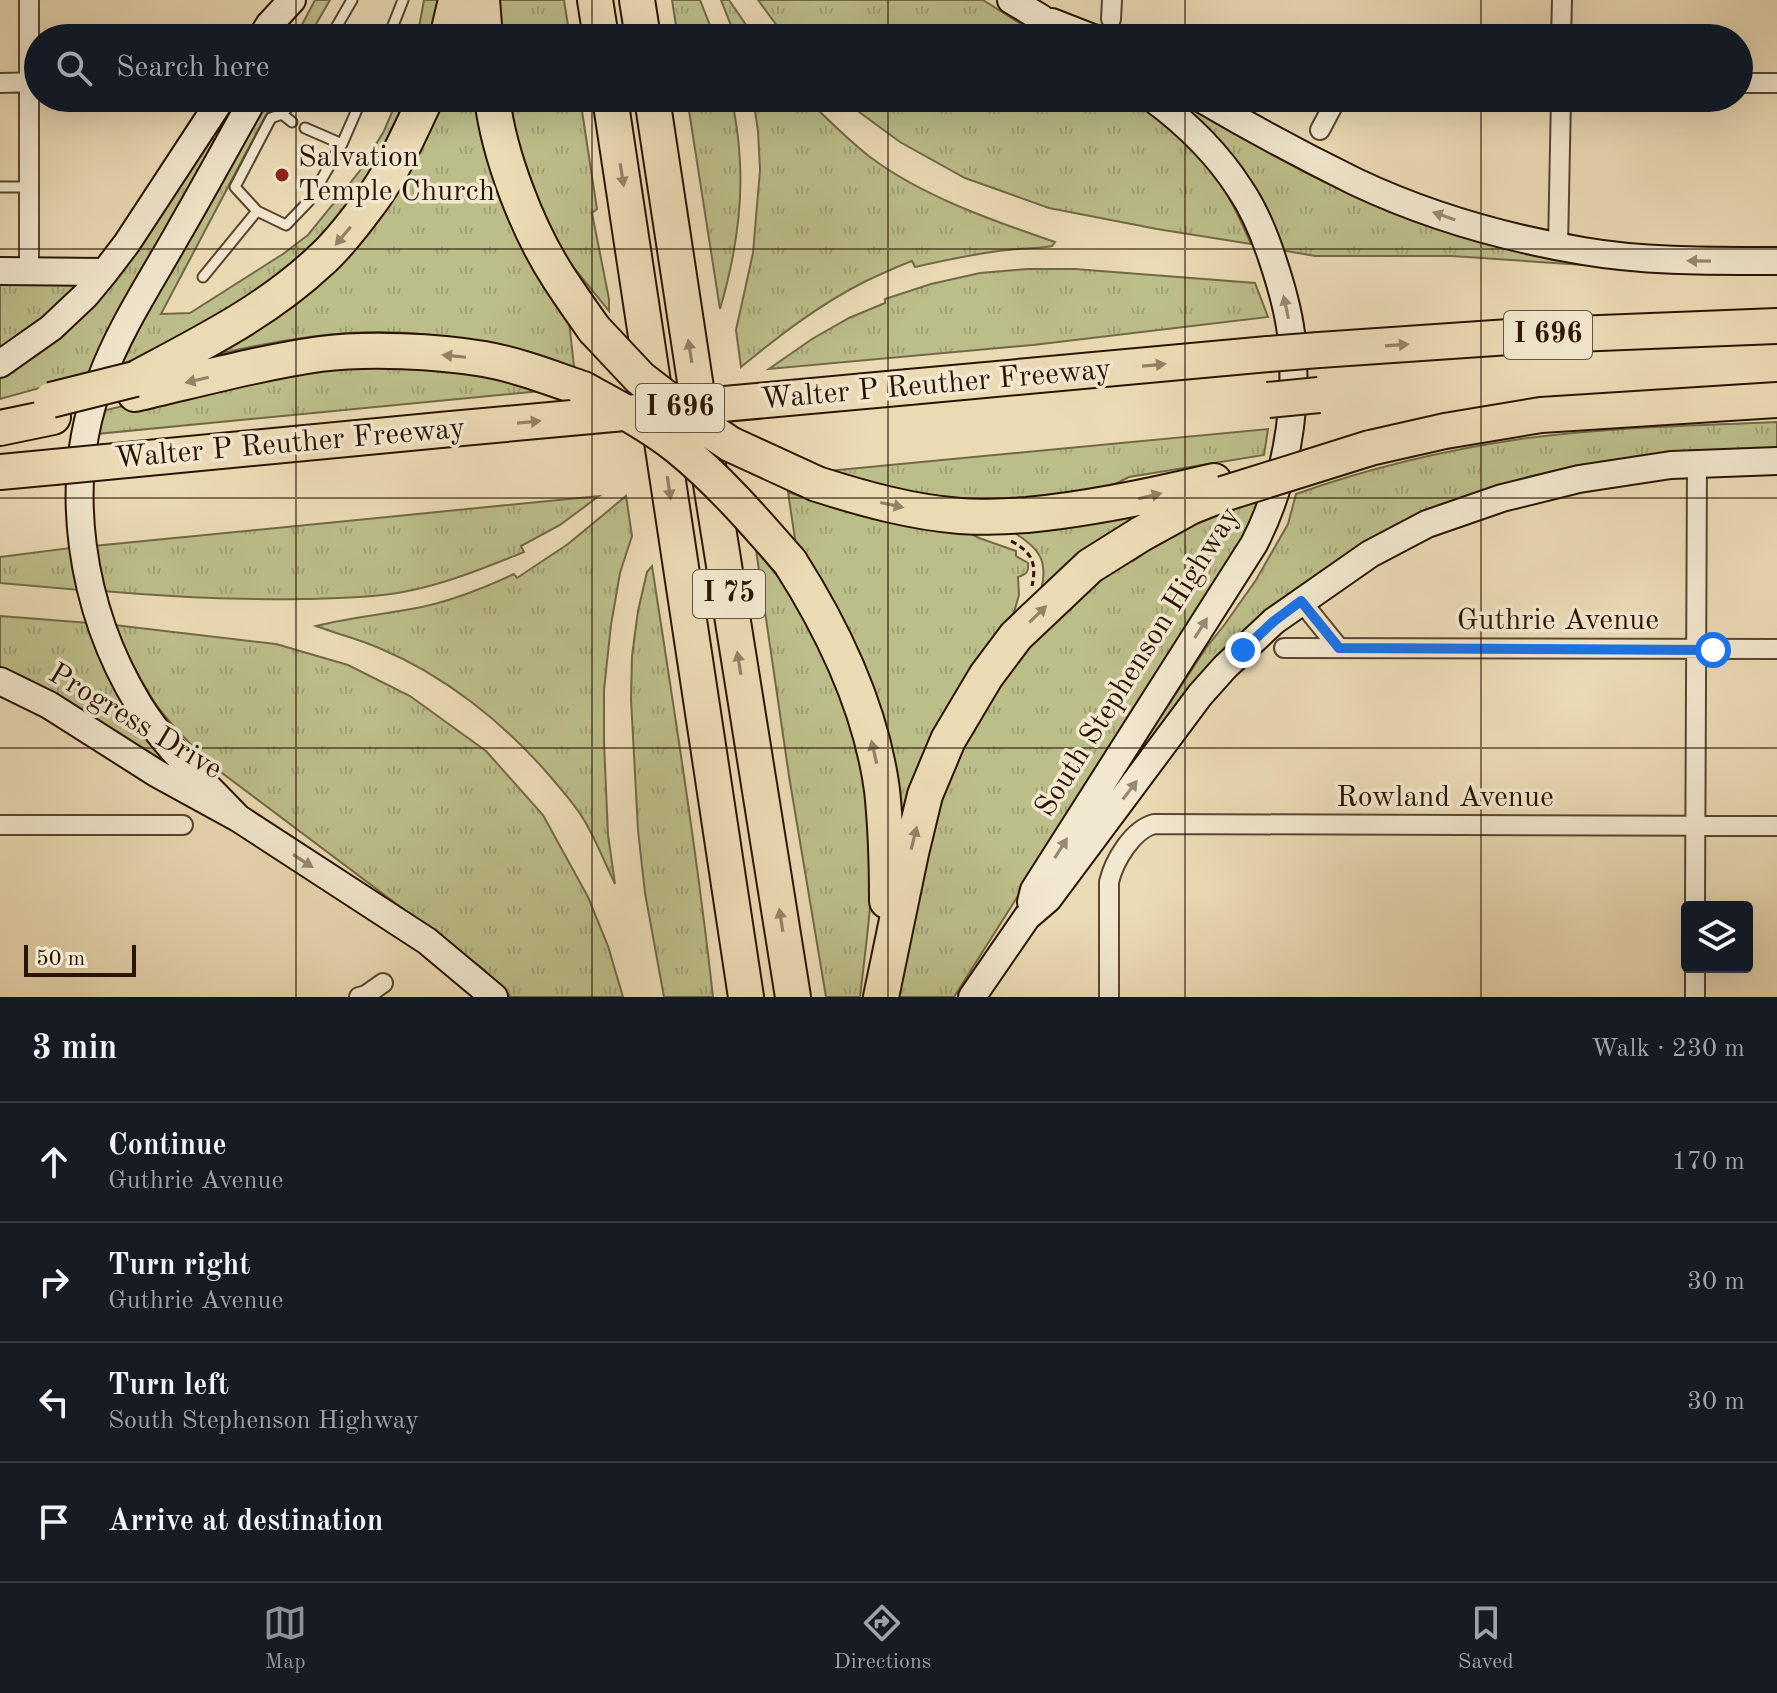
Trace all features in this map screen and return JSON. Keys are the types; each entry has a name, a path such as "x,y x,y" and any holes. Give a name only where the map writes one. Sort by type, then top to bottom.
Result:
{"highway":[{"path":"450,24 456,0"},
{"path":"482,0 484,24"},
{"path":"595,0 599,24"},
{"path":"637,0 641,24"},
{"path":"135,386 283,293 323,259 370,204 403,148 420,112"},
{"path":"495,112 506,160 532,230 557,276 594,329 640,378 730,444 817,484 870,501 963,517 1055,512 1222,487 1445,431 1541,415 1777,400"},
{"name":"I 75","path":"612,112 746,997"},
{"name":"I 75","path":"654,112 793,997"},
{"name":"Walter P Reuther Freeway","path":"0,472 1268,354 1539,335 1777,326"},
{"path":"0,428 52,408 135,386 321,354 369,351 484,359 583,389 632,416 678,448 728,494 790,562 817,605 847,669 872,745 881,788 887,880 880,997"},
{"path":"1268,400 1319,395"},
{"path":"0,413 52,408"},
{"path":"880,997 925,795 948,740 986,676 1016,636 1090,566 1222,487"},
{"path":"729,893 734,997"}],"main road":[{"path":"270,24 295,0"},
{"path":"288,24 295,0"},
{"path":"1011,0 1048,24"},
{"path":"1041,18 1059,24"},
{"path":"0,364 51,328 86,295 127,243 213,112"},
{"path":"246,112 119,337 99,382 86,431 80,502 81,537 87,572 104,634 139,706 174,751 238,818 427,941 494,997"},
{"name":"South Stephenson Highway","path":"1027,917 1034,890 1254,544 1274,498 1289,430 1293,359 1289,316 1257,218 1241,189 1200,138 1171,112"},
{"path":"1225,112 1358,183 1458,221 1595,253 1677,261 1777,261"},
{"path":"0,271 105,272"},
{"name":"South Stephenson Highway","path":"972,997 1027,917 1048,899 1200,695 1225,667 1258,635 1301,601 1370,554 1427,524 1502,498 1579,479 1671,465 1777,461"},
{"name":"Progress Drive","path":"0,681 49,705 156,773 238,818"}],"street":[{"path":"29,0 30,24"},
{"path":"1104,24 1112,0"},
{"path":"1561,24 1562,0"},
{"path":"0,83 24,82"},
{"path":"1753,83 1777,83"},
{"path":"29,272 33,112"},
{"path":"1320,130 1330,112"},
{"path":"1558,246 1561,112"},
{"path":"1695,901 1697,464"},
{"path":"1301,601 1339,648"},
{"name":"Guthrie Avenue","path":"1284,648 1777,649"},
{"path":"0,825 183,825"},
{"name":"Rowland Avenue","path":"1109,997 1111,872 1135,835 1146,826 1777,826"},
{"path":"1695,973 1695,997"},
{"path":"359,997 383,983"}],"lane":[{"path":"338,24 352,0"},
{"path":"394,24 403,0"},
{"path":"292,122 282,114 271,118 235,187 257,211 286,225 309,201 342,144 356,112"},
{"path":"305,128 342,144"},
{"path":"0,187 30,187"},
{"path":"203,277 257,211"}],"path":[{"path":"1011,541 1022,547 1032,559 1035,573 1032,586"}],"green space":[{"path":"315,0 330,0 316,24 302,24"},
{"path":"424,0 447,0 442,24 420,24"},
{"path":"495,0 564,0 568,24 496,24"},
{"path":"672,0 700,0 709,24 676,24"},
{"path":"721,0 729,0 745,24 730,24"},
{"path":"758,0 983,0 1021,24 776,24"},
{"path":"255,112 268,112 161,314 190,313 308,235 359,172 392,112 412,112 322,245 172,348 116,368"},
{"path":"431,112 477,112 532,265 569,322 575,375 488,345 454,338 387,332 320,335 220,354 218,349 260,324"},
{"path":"506,112 582,112 597,209 592,213 609,311 564,256 544,216 523,156 517,157"},
{"path":"689,112 734,112 740,168 739,209 734,250 720,309"},
{"path":"755,112 820,112 861,150 912,184 983,216 1055,242 1047,247 985,253 915,267 912,261 906,263 866,281 817,310 741,367 736,330 753,253 760,170"},
{"path":"859,112 1155,112 1194,147 1216,176 1251,244 1049,208 965,178 900,142"},
{"path":"1187,112 1206,112 1299,163 1629,268 1452,256 1315,256 1281,250"},
{"path":"210,138 217,141 94,373 0,399 0,377 10,372"},
{"path":"1075,269 1255,283 1268,317 1033,345 769,369 812,339 849,318 885,303 885,299 980,273"},
{"path":"0,282 82,283 74,293 0,352"},
{"path":"285,367 464,368 541,391 96,434 102,411"},
{"path":"1777,422 1777,451 1660,455 1355,553 1292,592 1248,629 1151,744 1144,742 1206,648 1256,580 1288,524 1296,494 1407,461 1521,439 1616,429"},
{"path":"1268,429 1264,455 1129,477 1093,495 1051,501 938,502 817,472"},
{"path":"788,492 878,519 968,532 1016,551 1016,556 1028,563 1026,573 1018,577 1019,595 1009,630 901,814 796,546"},
{"path":"599,496 560,525 521,546 524,552 438,584 369,596 254,599 103,591 94,546"},
{"path":"626,496 632,536 620,573 604,690 608,835 615,884 576,808 531,755 492,719 449,686 403,659 316,626 426,606 514,574 517,578 568,544"},
{"path":"1262,497 1244,539 954,997 898,997 926,857 942,795 964,733 1039,631 1119,562 1133,561 1174,533 1216,512"},
{"path":"1147,509 1151,517 1041,590 1044,570 1039,555 1013,532 1080,524"},
{"path":"70,548 79,590 0,583 0,557"},
{"path":"756,550 790,593 818,642 841,694 857,748 872,834 872,879 860,997 826,997"},
{"path":"652,566 713,997 664,997 645,893 638,830 631,699 632,656 638,611 647,572"},
{"path":"0,616 89,623 195,785 29,681 0,667"},
{"path":"114,625 276,644 348,665 410,696 486,751 543,815 588,897 608,946 623,997 511,997 483,969 210,764 155,703"}],"place":[{"name":"Salvation Temple Church","path":"282,175"}],"route":[{"path":"1243,650 1301,601 1339,648 1713,650"}]}
